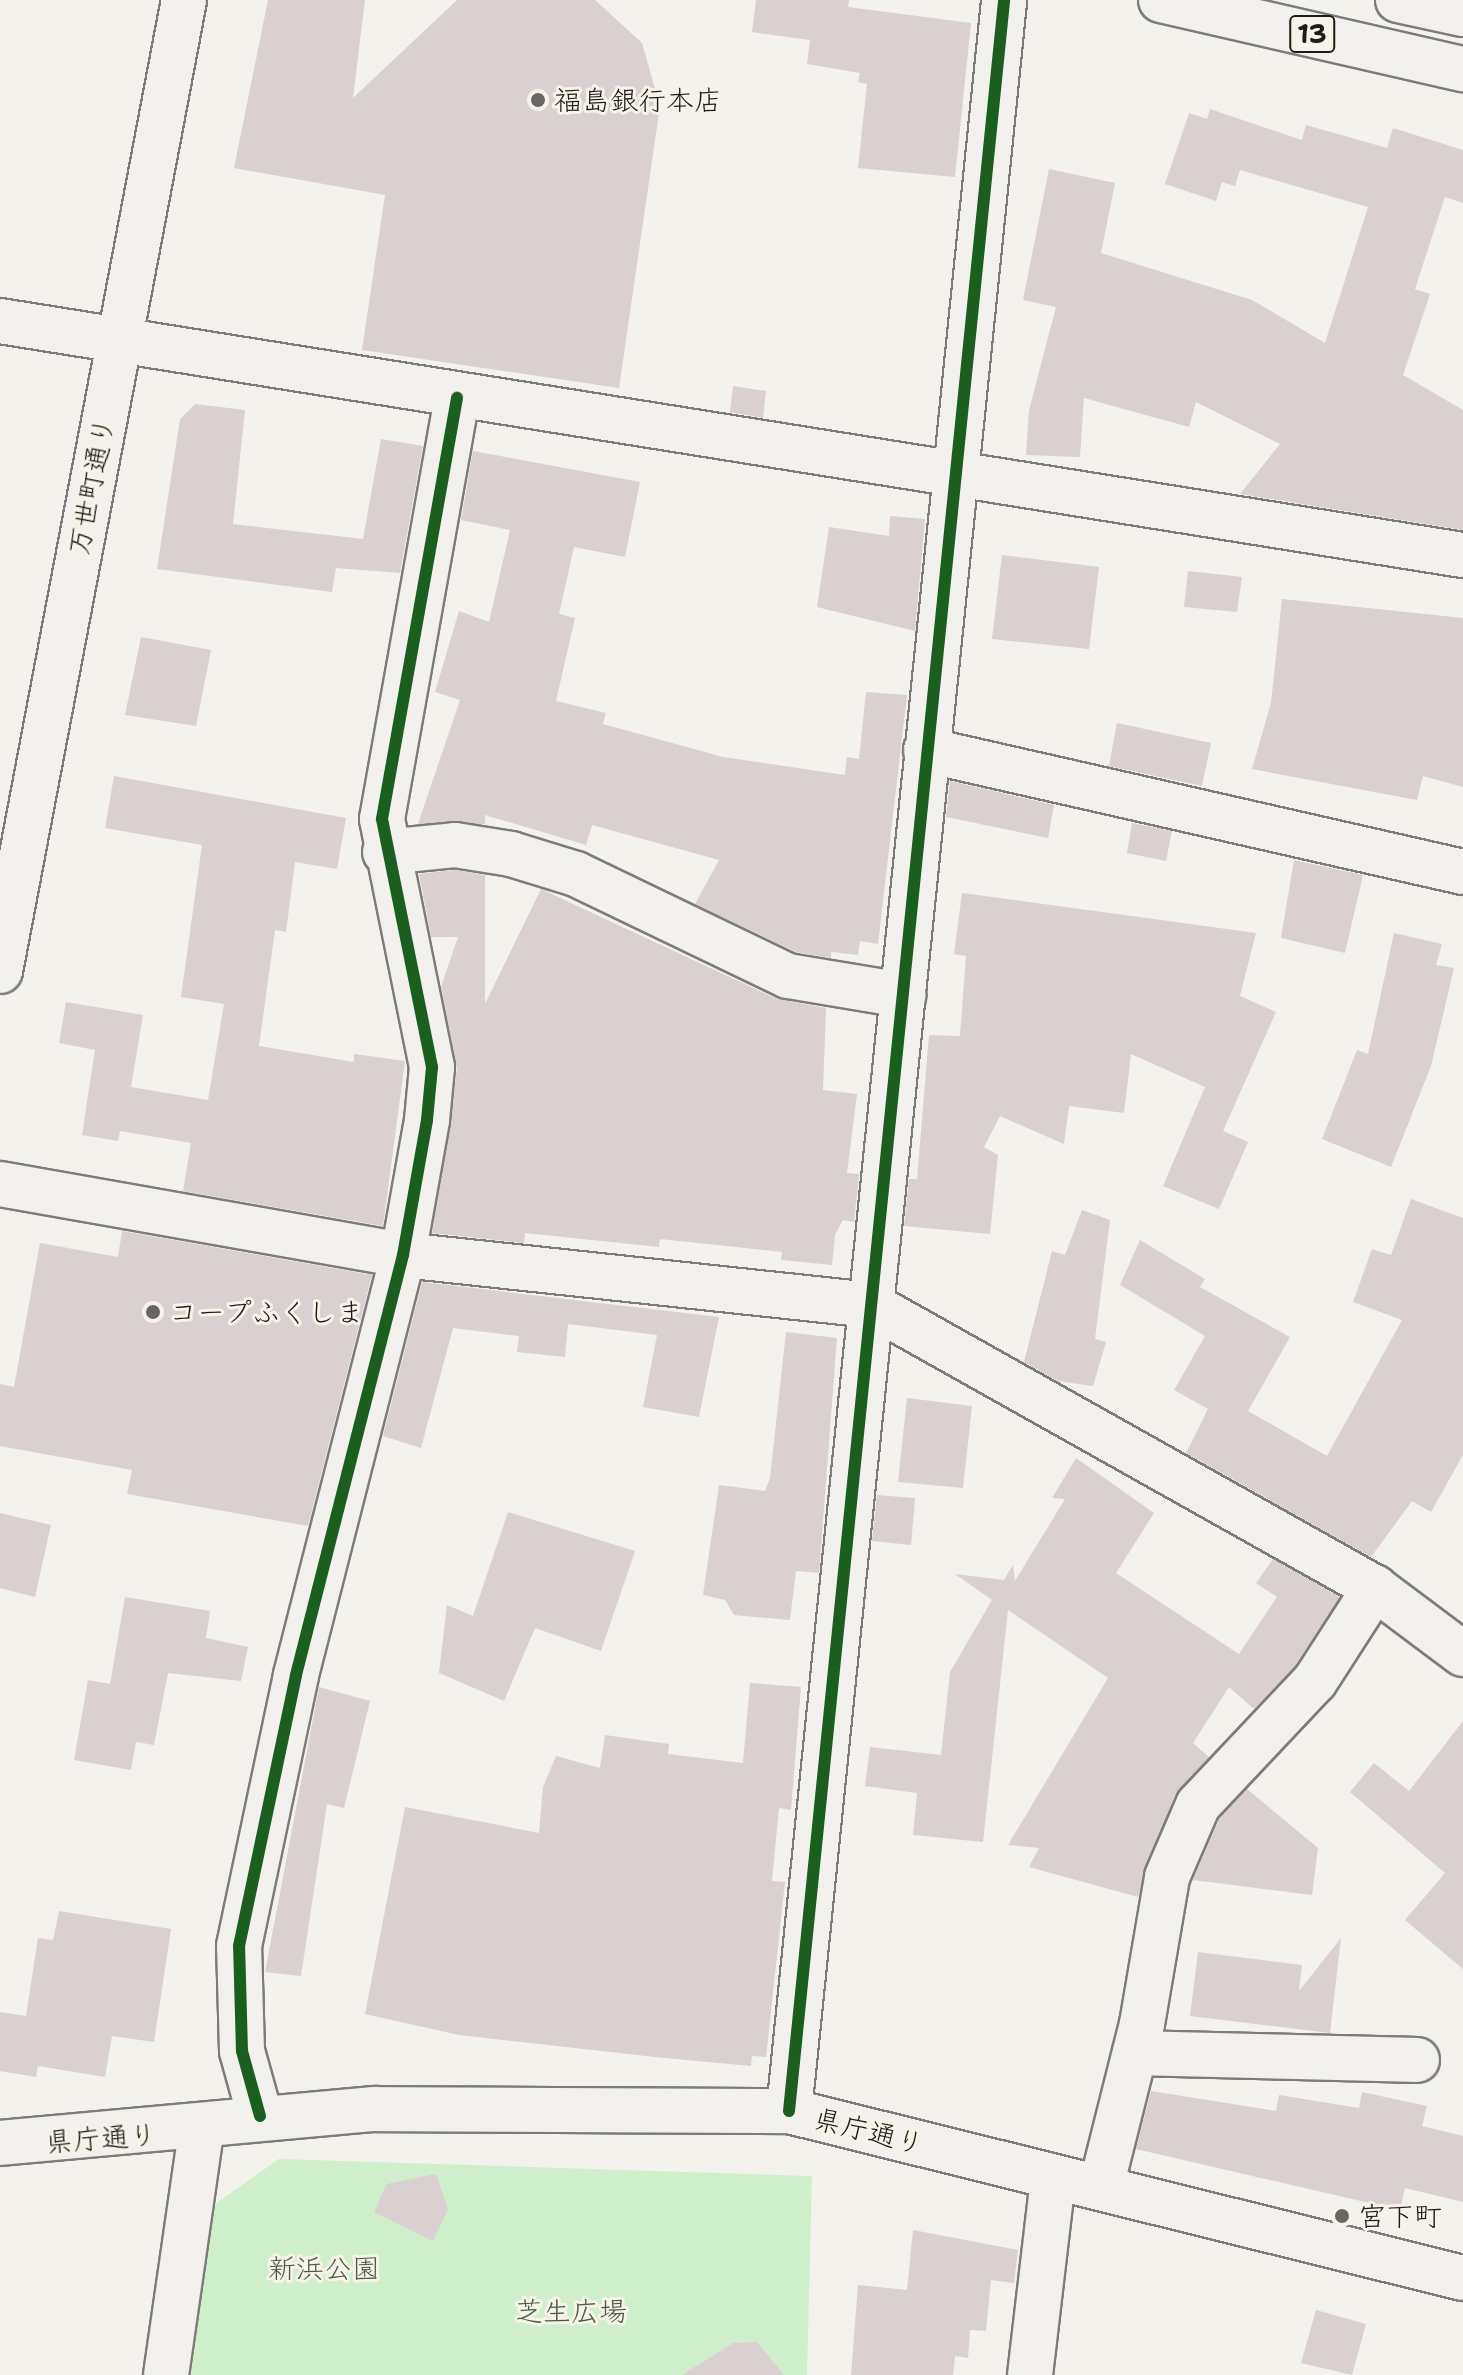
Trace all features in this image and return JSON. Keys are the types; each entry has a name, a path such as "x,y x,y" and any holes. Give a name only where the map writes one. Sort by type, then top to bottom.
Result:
{"main road":[{"name":"万世町通り","path":"0,971 184,0"},
{"path":"789,2111 1004,0"},
{"name":"13","path":"1161,0 1463,69"},
{"path":"1398,0 1463,14"},
{"path":"0,321 119,335 457,398 956,479 1463,555"},
{"path":"260,2116 242,2051 239,1946 296,1675 403,1255 432,1067 385,852 382,819 457,398"},
{"path":"926,750 1463,872"},
{"path":"385,852 455,845 511,854 576,874 788,976 903,995"},
{"path":"0,1184 403,1255 871,1305 1375,1588 1463,1654"},
{"path":"1101,2187 1135,2053 1167,1877 1198,1805 1315,1681 1375,1588"},
{"path":"1135,2053 1417,2060"},
{"name":"県庁通り","path":"0,2143 201,2131 260,2116 789,2111 1463,2278"},
{"path":"166,2375 201,2131"},
{"path":"1030,2375 1053,2178"}],"green space":[{"name":"新浜公園","path":"279,2159 812,2176 807,2375 191,2375 212,2206"}],"building":[{"path":"268,0 365,0 353,98 457,0 595,0 642,43 660,106 619,388 362,350 385,195 234,168"},
{"path":"756,0 849,0 848,7 971,23 955,177 858,168 867,84 858,82 860,73 807,64 810,40 752,32"},
{"path":"1210,109 1302,140 1306,125 1387,148 1393,128 1463,150 1463,203 1445,197 1415,289 1430,294 1403,375 1463,410 1463,530 1240,494 1280,444 1196,402 1189,427 1084,398 1080,457 1026,455 1029,410 1056,307 1023,300 1049,169 1115,183 1101,253 1252,300 1325,343 1368,207 1240,170 1235,186 1222,182 1216,201 1165,184 1189,113 1207,119"},
{"path":"733,386 766,391 763,418 730,412"},
{"path":"195,404 245,410 233,524 363,539 381,439 423,446 400,573 336,568 332,592 157,569 180,419"},
{"path":"473,451 640,482 625,557 574,547 559,614 575,618 556,701 606,713 603,724 723,757 845,775 847,757 859,759 866,692 907,695 878,944 860,941 858,955 831,952 831,958 796,952 695,904 719,860 592,825 586,845 485,815 485,824 418,824 460,700 435,692 459,611 489,622 510,530 461,520"},
{"path":"890,516 925,519 915,631 817,607 829,527 889,536"},
{"path":"1002,555 1099,567 1089,649 992,639"},
{"path":"1188,571 1242,577 1237,612 1184,607"},
{"path":"1282,599 1463,618 1463,787 1423,776 1417,800 1252,769 1271,703"},
{"path":"141,637 211,650 196,726 125,715"},
{"path":"1117,723 1211,743 1202,786 1109,766"},
{"path":"114,776 346,818 337,869 295,862 286,932 275,930 259,1046 354,1062 354,1054 405,1061 383,1226 183,1191 191,1143 120,1131 118,1141 82,1135 95,1050 59,1043 66,1002 143,1015 131,1087 208,1100 224,1004 181,997 202,845 105,828"},
{"path":"950,781 1054,805 1048,838 946,817"},
{"path":"1132,823 1172,831 1166,861 1127,853"},
{"path":"1294,860 1363,875 1345,953 1281,938"},
{"path":"454,870 485,875 485,1004 541,889 777,999 826,1008 823,1090 857,1094 847,1173 859,1174 854,1222 843,1220 835,1235 832,1265 781,1260 782,1252 660,1239 659,1247 525,1233 524,1243 432,1233 457,1069 441,987 458,937 431,937 419,874"},
{"path":"962,893 1256,933 1240,996 1276,1012 1223,1131 1248,1142 1219,1209 1163,1186 1205,1087 1131,1054 1124,1113 1069,1106 1064,1144 1000,1116 984,1147 998,1155 990,1234 904,1226 909,1179 917,1179 929,1035 960,1036 966,956 954,954"},
{"path":"1394,933 1442,944 1436,965 1454,968 1431,1066 1391,1167 1322,1139 1357,1050 1368,1054"},
{"path":"1411,1199 1463,1218 1463,1455 1431,1512 1412,1501 1371,1557 1186,1453 1208,1409 1174,1390 1205,1336 1120,1285 1140,1240 1205,1279 1200,1287 1290,1337 1248,1411 1327,1456 1402,1320 1353,1302 1372,1249 1391,1255"},
{"path":"1082,1210 1110,1220 1095,1339 1106,1342 1093,1386 1058,1381 1024,1362 1052,1251 1065,1255"},
{"path":"122,1231 372,1275 308,1526 127,1494 132,1470 0,1446 0,1384 14,1387 40,1243 118,1257"},
{"path":"422,1282 719,1317 699,1417 643,1407 657,1335 568,1324 565,1357 517,1352 519,1336 453,1328 421,1448 383,1436"},
{"path":"786,1332 837,1338 819,1573 796,1571 790,1620 734,1615 725,1600 703,1595 719,1485 765,1491 770,1478"},
{"path":"907,1398 972,1406 963,1488 898,1482"},
{"path":"1076,1458 1154,1513 1116,1573 1239,1654 1277,1597 1256,1583 1273,1559 1340,1597 1295,1666 1254,1709 1229,1687 1193,1743 1209,1757 1175,1795 1138,1897 1029,1867 1039,1848 1008,1845 1108,1678 1008,1610 983,1842 913,1835 917,1793 865,1786 870,1747 941,1755 950,1672 992,1600 955,1574 1004,1580 1013,1565 1015,1581 1065,1499 1052,1498"},
{"path":"877,1495 915,1498 911,1545 872,1541"},
{"path":"508,1512 635,1551 601,1651 535,1628 504,1701 439,1673 447,1605 473,1616"},
{"path":"0,1513 51,1525 35,1597 0,1588"},
{"path":"125,1597 210,1611 206,1638 248,1647 241,1681 168,1673 154,1745 136,1742 131,1770 74,1760 88,1680 110,1684"},
{"path":"750,1683 801,1687 791,1810 779,1808 772,1881 785,1882 766,2057 752,2056 751,2066 655,2057 459,2035 365,2014 405,1807 539,1833 543,1787 556,1756 600,1768 605,1735 669,1744 668,1754 743,1763"},
{"path":"319,1687 370,1701 344,1808 327,1804 301,1976 265,1972"},
{"path":"1463,1721 1463,1969 1405,1920 1445,1873 1350,1792 1374,1763 1409,1791"},
{"path":"1247,1789 1318,1848 1312,1895 1193,1880 1219,1819"},
{"path":"59,1911 171,1929 154,2042 112,2036 105,2077 38,2066 36,2077 0,2071 0,2012 26,2016 38,1938 53,1940"},
{"path":"1341,1938 1330,2033 1190,2016 1198,1952 1302,1965 1299,1991"},
{"path":"1151,2091 1276,2111 1279,2095 1359,2108 1362,2092 1427,2106 1422,2126 1463,2136 1463,2202 1405,2188 1400,2210 1136,2149"},
{"path":"436,2174 448,2209 433,2241 374,2212 387,2184"},
{"path":"913,2230 1018,2250 1014,2283 991,2280 986,2331 970,2330 968,2358 955,2356 953,2375 851,2375 858,2285 907,2290"},
{"path":"1316,2310 1366,2324 1352,2375 1301,2363"},
{"path":"757,2342 784,2375 682,2375 733,2343"}],"cycle path":[{"path":"789,2111 1004,0"},
{"path":"260,2116 242,2051 239,1946 296,1675 403,1255 427,1120 432,1067 382,819 457,398"}],"place":[{"name":"福島銀行本店","path":"538,100"},
{"name":"コープふくしま","path":"153,1312"},
{"name":"宮下町","path":"1342,2216"}],"park label":[{"name":"芝生広場","path":"571,2311"}]}
